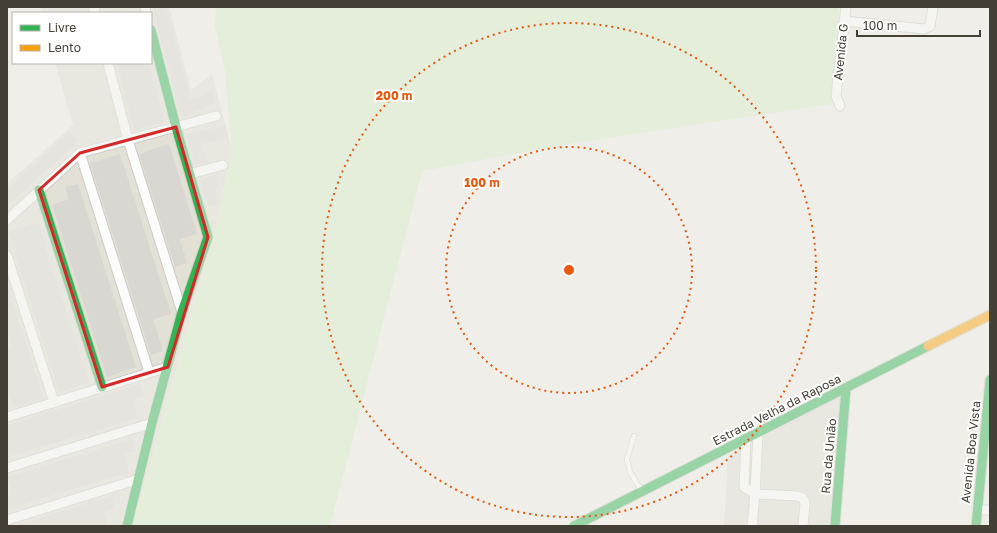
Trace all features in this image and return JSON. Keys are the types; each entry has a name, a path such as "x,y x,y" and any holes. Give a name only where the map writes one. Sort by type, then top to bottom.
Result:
{"street":[{"name":"Avenida G","path":"840,106 836,96 846,7"},
{"path":"844,21 924,29 930,26 932,22 933,7"},
{"path":"127,526 152,423 182,312 208,237 176,127 152,34"},
{"path":"108,64 128,140 182,312"},
{"path":"7,220 80,153 216,116"},
{"path":"80,153 148,372"},
{"path":"190,174 223,165"},
{"path":"39,190 102,387"},
{"path":"7,256 54,402"},
{"name":"Estrada Velha da Raposa","path":"574,526 588,522 642,491 758,434 990,315"},
{"path":"7,415 168,367"},
{"name":"Avenida Boa Vista","path":"976,526 990,380"},
{"name":"Rua da União","path":"835,526 846,388"},
{"path":"7,468 152,423"},
{"path":"752,526 758,434"},
{"path":"746,440 744,484 746,489 755,494 798,496 804,498 803,526"},
{"path":"7,520 139,479"},
{"path":"977,510 990,510"}],"lane":[{"path":"634,436 627,459 630,472 642,491"}],"highlighted area":[{"path":"176,127 208,237 168,367 102,387 39,190 80,153"}],"shaded area":[{"path":"40,7 169,7 191,90 212,74 232,149 218,217 133,526 7,526 7,184 73,125 55,64 152,64 152,12 42,12"},
{"path":"842,395 832,526 724,526 728,455"}],"green space":[{"path":"216,7 839,7 832,104 568,144 422,171 330,526 133,526 218,217 232,149 225,71 215,26"}],"building":[{"path":"152,7 166,7 190,99 205,95 204,92 212,90 215,103 203,106 204,109 193,112 194,115 182,118"},
{"path":"117,64 149,64 165,122 134,130"},
{"path":"225,126 228,138 201,144 207,162 195,165 186,134"},
{"path":"70,132 79,141 7,206 7,189"},
{"path":"169,144 197,234 180,239 187,263 175,267 139,154"},
{"path":"120,154 171,314 153,319 163,351 151,355 90,163"},
{"path":"216,175 219,188 215,189 219,203 208,207 200,180"},
{"path":"78,184 136,367 107,377 52,205 69,199 65,187"},
{"path":"38,222 89,383 59,392 8,232"},
{"path":"9,290 43,398 13,407 7,389 7,350 12,345 7,328 7,291"},
{"path":"140,384 144,396 132,400 138,418 7,457 7,425"},
{"path":"132,439 136,451 124,454 129,472 7,509 7,496 12,495 7,477"},
{"path":"112,496 115,508 104,512 108,526 19,526 19,524"}],"traffic: fast":[{"path":"127,526 152,423 182,312 208,237 176,127 152,34"},
{"path":"39,190 102,387"},
{"path":"574,526 928,346"},
{"path":"976,526 990,380"},
{"path":"835,526 846,388"}],"traffic: slow":[{"path":"928,346 990,315"}]}
